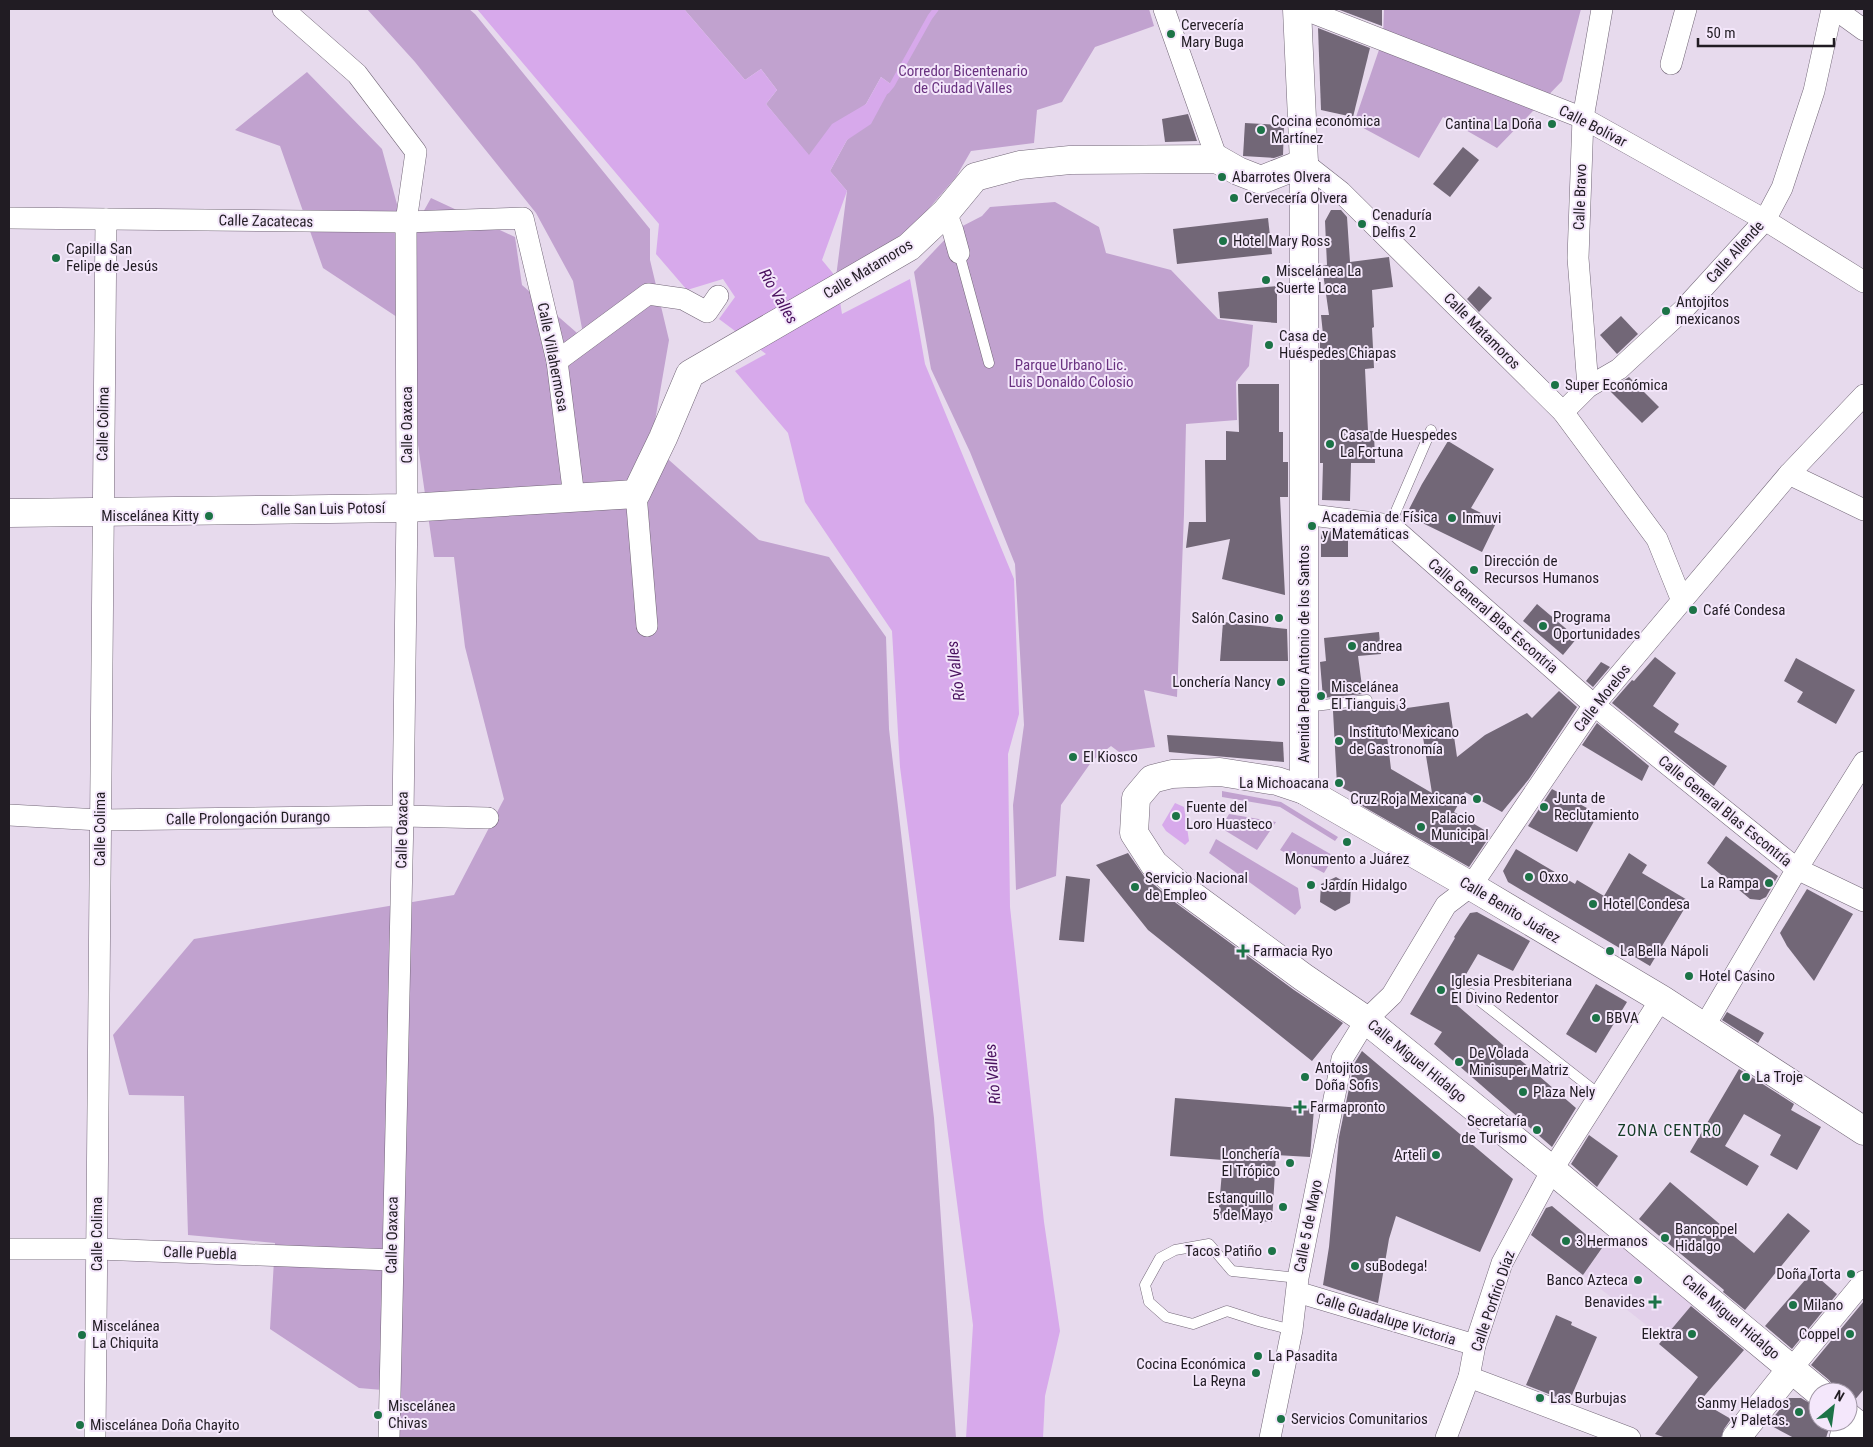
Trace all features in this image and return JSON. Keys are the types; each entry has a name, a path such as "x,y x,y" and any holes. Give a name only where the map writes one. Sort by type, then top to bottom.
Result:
{"street":[{"name":"Calle Oaxaca","path":"283,9 357,74 416,152 406,222 407,508 389,1438"},
{"path":"1164,9 1217,158 1238,171 1261,180 1304,164"},
{"name":"Avenida Pedro Antonio de los Santos","path":"1297,9 1304,164 1304,790"},
{"name":"Calle Bolívar","path":"1303,9 1583,118 1765,220 1864,282"},
{"name":"Calle Bravo","path":"1588,387 1578,258 1583,118 1602,9"},
{"path":"1671,64 1686,9"},
{"path":"1833,9 1864,30"},
{"name":"Calle Allende","path":"1563,412 1588,387 1619,369 1684,309 1765,220 1782,188 1814,91 1833,9"},
{"name":"Calle Matamoros","path":"636,494 664,438 690,374 910,247 946,212 975,177 1020,165 1070,160 1217,158"},
{"name":"Calle Matamoros","path":"1304,164 1341,192 1563,412 1657,539 1682,601"},
{"path":"946,212 959,253"},
{"name":"Calle Zacatecas","path":"9,218 406,222 523,218"},
{"name":"Calle Villahermosa","path":"523,218 557,361 574,497"},
{"name":"Calle Colima","path":"95,1438 106,219"},
{"path":"557,361 648,294 683,300 706,312 718,296"},
{"name":"Calle Morelos","path":"1366,1020 1392,995 1446,905 1471,886 1594,705 1789,474 1864,394"},
{"path":"1789,474 1864,510"},
{"path":"636,494 647,626"},
{"name":"Calle San Luis Potosí","path":"9,513 407,508 636,494"},
{"path":"1304,514 1390,525"},
{"name":"Calle General Blas Escontria","path":"1390,525 1594,705"},
{"name":"Calle General Blas Escontría","path":"1594,705 1797,869 1864,901"},
{"path":"1704,1027 1797,869 1864,762"},
{"name":"Calle Benito Juárez","path":"1136,798 1152,779 1172,774 1220,772 1277,781 1304,790 1471,886 1660,999 1864,1131"},
{"name":"Calle Miguel Hidalgo","path":"1136,798 1134,833 1154,864 1204,904 1303,977 1366,1020 1552,1170 1808,1382"},
{"name":"Calle Prolongación Durango","path":"9,815 100,820 402,816 488,818"},
{"name":"Calle Porfirio Díaz","path":"1446,1438 1470,1378 1475,1345 1502,1263 1552,1170 1660,999"},
{"name":"Calle 5 de Mayo","path":"1270,1438 1292,1330 1297,1285 1342,1059 1366,1020"},
{"name":"Calle Puebla","path":"9,1249 97,1249 392,1260"},
{"path":"1736,1438 1864,1281"},
{"name":"Calle Guadalupe Victoria","path":"1297,1285 1475,1345"},
{"path":"1470,1378 1624,1437"}],"lane":[{"path":"959,253 989,363"},
{"path":"1390,525 1431,430"},
{"path":"1304,707 1367,700"},
{"path":"1471,994 1600,1095"},
{"path":"1292,1330 1258,1322 1226,1311 1193,1324 1166,1317 1148,1302 1145,1285 1160,1258 1175,1250 1209,1244 1232,1271 1297,1285"}],"shaded area":[{"path":"1611,1237 1692,1305 1664,1339 1583,1275"}],"green space":[{"path":"367,9 469,9 475,14 650,229 650,260 669,340 651,444 759,540 829,557 886,637 889,729 934,1118 956,1438 395,1438 395,1391 359,1388 270,1329 275,1243 188,1235 184,1096 129,1095 113,1035 194,939 454,895 504,799 465,647 454,557 434,557 400,319 323,268 280,146 235,130 307,72 382,149 407,241 431,198 515,237 522,285 584,339 573,281 536,213 415,62"},
{"name":"Corredor Bicentenario de Ciudad Valles","path":"684,9 1149,9 1154,26 1095,47 1062,102 1037,110 1034,143 971,151 956,177 913,227 836,277 847,191 830,171 847,140 892,85 881,77 866,104 809,156 766,104 777,90 761,69 745,80"},
{"path":"1384,9 1581,9 1562,81 1497,148 1443,117 1419,158 1354,123 1383,38"},
{"name":"Parque Urbano Lic. Luis Donaldo Colosio","path":"1055,202 1099,227 1106,253 1171,270 1218,319 1253,325 1249,366 1236,382 1237,420 1186,424 1177,697 1144,690 1155,747 1119,752 1111,746 1092,761 1061,805 1056,876 1016,890 1013,805 1024,725 1015,564 970,452 931,369 914,272 953,231 982,216 990,207"},
{"path":"1222,791 1281,802 1338,837 1335,841 1280,807 1222,797"},
{"path":"1229,814 1276,822 1257,850 1221,828"},
{"path":"1292,832 1334,856 1324,873 1280,850"},
{"path":"1216,839 1298,888 1301,908 1295,915 1209,853"}],"water":[{"name":"Río Valles","path":"477,9 684,9 745,80 761,69 777,90 766,104 809,155 832,124 866,104 881,77 892,85 871,124 847,140 830,171 847,191 822,260 836,277 842,314 910,279 925,364 1014,579 1019,714 1008,754 1010,907 1044,1222 1060,1331 1045,1396 1043,1438 966,1438 973,1325 900,767 892,631 805,502 788,433 735,371 766,354 719,319 735,297 723,279 687,290 656,254 659,224"},
{"name":"Fuente del Loro Huasteco","path":"1175,803 1184,807 1189,841 1185,845 1166,831 1162,825"}],"building":[{"path":"1337,9 1382,9 1382,26"},
{"path":"1318,28 1370,48 1353,117 1321,110"},
{"path":"1188,114 1197,141 1165,142 1162,119"},
{"path":"1245,123 1284,125 1283,155 1274,158 1243,156"},
{"path":"1463,147 1479,160 1450,197 1433,184"},
{"path":"1331,210 1341,210 1347,217 1350,262 1389,257 1393,287 1372,290 1374,368 1365,369 1368,431 1374,431 1375,463 1351,463 1350,501 1322,500 1323,463 1320,463 1320,334 1323,334 1321,315 1329,315 1322,266 1327,265 1325,221"},
{"name":"Hotel Mary Ross","path":"1268,218 1272,254 1177,264 1173,229"},
{"path":"1277,286 1277,323 1220,318 1218,292"},
{"path":"1479,286 1492,298 1479,312 1467,299"},
{"path":"1621,316 1638,334 1617,354 1600,335"},
{"path":"1629,377 1659,407 1642,423 1609,390"},
{"path":"1238,384 1279,384 1279,432 1283,432 1283,462 1288,462 1288,497 1280,497 1285,595 1222,579 1230,539 1186,548 1189,522 1206,522 1205,460 1226,460 1226,431 1239,432"},
{"path":"1448,441 1494,469 1471,508 1497,521 1482,552 1406,515"},
{"path":"1321,531 1348,532 1348,557 1321,557"},
{"path":"1537,604 1577,638 1563,655 1523,621"},
{"path":"1223,622 1287,629 1288,661 1220,661"},
{"path":"1379,632 1381,654 1358,656 1363,694 1323,698 1320,662 1326,661 1324,638"},
{"path":"1655,657 1676,673 1653,706 1679,724 1674,732 1727,766 1714,786 1612,703"},
{"path":"1796,658 1855,690 1836,724 1797,702 1803,692 1784,681"},
{"path":"1601,662 1610,667 1593,687 1586,681"},
{"path":"1559,691 1577,707 1529,779 1502,812 1465,792 1454,812 1486,831 1485,833 1490,836 1469,867 1357,803 1360,797 1337,785 1333,711 1406,704 1407,708 1449,702 1457,757 1485,735 1527,713 1532,718","holes":["1422,731 1432,793 1391,769 1387,736"]},
{"path":"1597,723 1649,766 1642,781 1582,745"},
{"path":"1167,735 1283,742 1284,762 1169,752"},
{"path":"1552,789 1598,814 1577,852 1528,826"},
{"path":"1726,836 1778,876 1766,897 1760,900 1750,899 1707,863"},
{"path":"1516,849 1575,884 1577,880 1604,896 1629,853 1647,865 1642,873 1689,901 1650,966 1508,882 1503,871"},
{"path":"1128,853 1144,876 1176,903 1294,990 1343,1023 1312,1061 1148,930 1096,865"},
{"path":"1066,876 1090,879 1084,942 1059,940"},
{"path":"1336,877 1351,886 1350,903 1335,911 1320,902 1321,884"},
{"path":"1807,889 1853,914 1814,981 1787,946 1780,933"},
{"path":"1477,912 1530,941 1513,971 1478,954 1451,1000 1576,1108 1552,1147 1434,1044 1442,1032 1410,1014 1454,937 1470,913"},
{"name":"BBVA","path":"1596,984 1627,1002 1596,1053 1566,1034"},
{"path":"1727,1012 1764,1033 1758,1043 1722,1020"},
{"path":"1362,1051 1513,1179 1480,1252 1396,1216 1389,1239 1378,1303 1323,1285 1329,1247 1339,1137 1354,1064"},
{"path":"1739,1069 1794,1104 1791,1110 1821,1127 1797,1170 1770,1155 1781,1135 1744,1114 1725,1146 1759,1166 1747,1186 1690,1152"},
{"path":"1175,1098 1314,1109 1310,1157 1276,1155 1272,1222 1218,1218 1223,1160 1170,1156"},
{"path":"1589,1135 1618,1156 1597,1187 1571,1164"},
{"path":"1670,1182 1754,1253 1788,1213 1810,1231 1745,1310 1639,1219"},
{"name":"3 Hermanos","path":"1552,1206 1602,1248 1583,1275 1531,1235 1546,1208"},
{"name":"Milano","path":"1812,1272 1837,1294 1792,1349 1765,1326"},
{"name":"Coppel","path":"1864,1301 1864,1389 1858,1396 1858,1382 1830,1382 1811,1365"},
{"path":"1691,1306 1744,1350 1700,1401 1731,1419 1724,1429 1721,1438 1666,1438 1655,1434 1698,1377 1659,1344"},
{"path":"1556,1315 1572,1322 1571,1325 1597,1337 1569,1402 1526,1385"},
{"path":"1789,1398 1801,1398 1808,1402 1808,1432 1828,1432 1826,1438 1794,1438 1768,1424"}],"waterway":[{"path":"887,91 936,9"}],"place":[{"name":"Cervecería Mary Buga","path":"1171,34"},
{"name":"Cantina La Doña","path":"1552,124"},
{"name":"Cocina económica Martínez","path":"1261,130"},
{"name":"Abarrotes Olvera","path":"1222,177"},
{"name":"Cervecería Olvera","path":"1234,198"},
{"name":"Cenaduría Delfis 2","path":"1362,224"},
{"name":"Hotel Mary Ross","path":"1223,241"},
{"name":"Capilla San Felipe de Jesús","path":"56,258"},
{"name":"Miscelánea La Suerte Loca","path":"1266,280"},
{"name":"Antojitos mexicanos","path":"1666,311"},
{"name":"Casa de Huéspedes Chiapas","path":"1269,345"},
{"name":"Super Económica","path":"1555,385"},
{"name":"Casa de Huespedes La Fortuna","path":"1330,444"},
{"name":"Miscelánea Kitty","path":"209,516"},
{"name":"Inmuvi","path":"1452,518"},
{"name":"Academia de Física y Matemáticas","path":"1312,526"},
{"name":"Dirección de Recursos Humanos","path":"1474,570"},
{"name":"Café Condesa","path":"1693,610"},
{"name":"Salón Casino","path":"1279,618"},
{"name":"Programa Oportunidades","path":"1543,626"},
{"name":"andrea","path":"1352,646"},
{"name":"Lonchería Nancy","path":"1281,682"},
{"name":"Miscelánea El Tianguis 3","path":"1321,696"},
{"name":"Instituto Mexicano de Gastronomía","path":"1339,741"},
{"name":"El Kiosco","path":"1073,757"},
{"name":"La Michoacana","path":"1339,783"},
{"name":"Cruz Roja Mexicana","path":"1477,799"},
{"name":"Junta de Reclutamiento","path":"1544,807"},
{"name":"Fuente del Loro Huasteco","path":"1176,816"},
{"name":"Palacio Municipal","path":"1421,827"},
{"name":"Monumento a Juárez","path":"1347,842"},
{"name":"Oxxo","path":"1529,877"},
{"name":"La Rampa","path":"1769,883"},
{"name":"Jardín Hidalgo","path":"1311,885"},
{"name":"Servicio Nacional de Empleo","path":"1135,887"},
{"name":"Hotel Condesa","path":"1593,904"},
{"name":"Farmacia Ryo","path":"1243,951"},
{"name":"La Bella Nápoli","path":"1610,951"},
{"name":"Hotel Casino","path":"1689,976"},
{"name":"Iglesia Presbiteriana El Divino Redentor","path":"1441,990"},
{"name":"BBVA","path":"1596,1018"},
{"name":"De Volada Minisuper Matriz","path":"1459,1062"},
{"name":"Antojitos Doña Sofis","path":"1305,1077"},
{"name":"La Troje","path":"1746,1077"},
{"name":"Plaza Nely","path":"1523,1092"},
{"name":"Farmapronto","path":"1300,1107"},
{"name":"Secretaría de Turismo","path":"1537,1130"},
{"name":"Arteli","path":"1436,1155"},
{"name":"Lonchería El Trópico","path":"1290,1163"},
{"name":"Estanquillo 5 de Mayo","path":"1283,1207"},
{"name":"Bancoppel Hidalgo","path":"1665,1238"},
{"name":"3 Hermanos","path":"1566,1241"},
{"name":"Tacos Patiño","path":"1272,1251"},
{"name":"suBodega!","path":"1355,1266"},
{"name":"Doña Torta","path":"1851,1274"},
{"name":"Banco Azteca","path":"1638,1280"},
{"name":"Benavides","path":"1655,1302"},
{"name":"Milano","path":"1793,1305"},
{"name":"Elektra","path":"1692,1334"},
{"name":"Coppel","path":"1850,1334"},
{"name":"Miscelánea La Chiquita","path":"82,1335"},
{"name":"La Pasadita","path":"1258,1356"},
{"name":"Cocina Económica La Reyna","path":"1256,1373"},
{"name":"Las Burbujas","path":"1540,1398"},
{"name":"Sanmy Helados y Paletas.","path":"1799,1412"},
{"name":"Miscelánea Chivas","path":"378,1415"},
{"name":"Servicios Comunitarios","path":"1281,1419"},
{"name":"Miscelánea Doña Chayito","path":"80,1425"}],"district":[{"name":"ZONA CENTRO","path":"1670,1130"}]}
